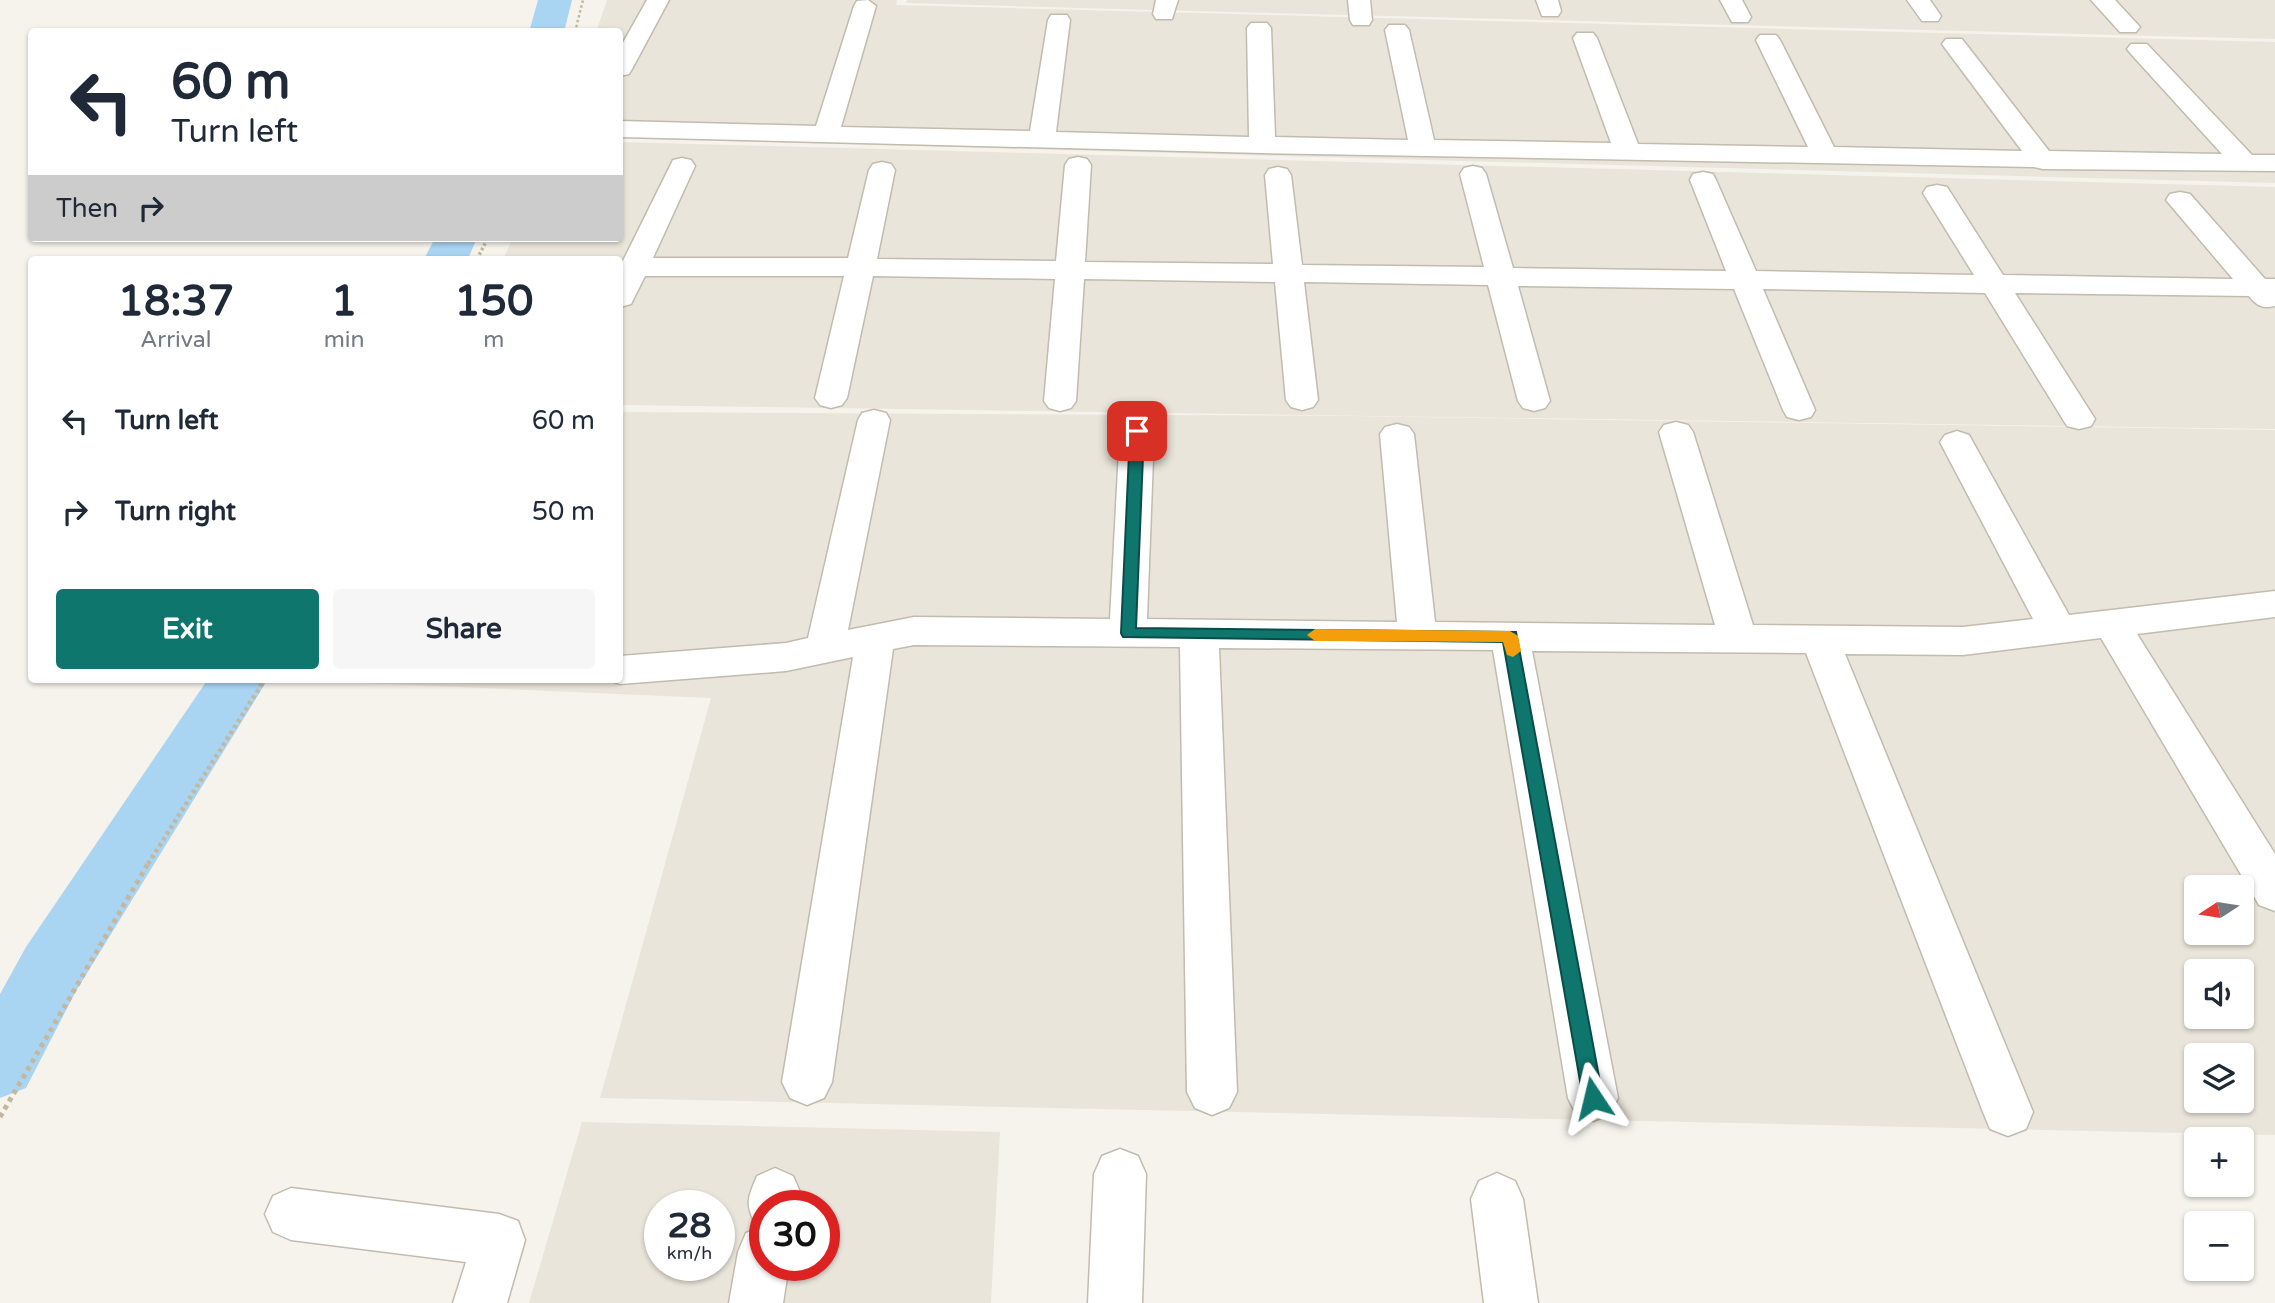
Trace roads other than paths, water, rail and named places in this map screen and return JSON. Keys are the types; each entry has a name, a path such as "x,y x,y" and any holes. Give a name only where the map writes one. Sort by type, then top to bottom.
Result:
{"street":[{"path":"623,64 658,0"},
{"path":"2102,0 2245,163"},
{"path":"826,135 865,6"},
{"path":"1042,139 1059,20"},
{"path":"1259,27 1262,145"},
{"path":"1398,30 1423,147"},
{"path":"1585,38 1627,150"},
{"path":"1768,40 1825,155"},
{"path":"1954,44 2043,160"},
{"path":"623,129 1262,145 2275,163"},
{"path":"1060,401 1078,165"},
{"path":"623,291 682,166"},
{"path":"831,398 882,170"},
{"path":"1473,174 1534,401"},
{"path":"1278,175 1302,400"},
{"path":"1703,180 1799,410"},
{"path":"1937,193 2080,419"},
{"path":"2180,200 2269,294"},
{"path":"634,267 860,267 1994,284 2269,294"},
{"path":"825,649 874,421"},
{"path":"1128,633 1137,431"},
{"path":"1676,432 1738,639"},
{"path":"1397,434 1416,636"},
{"path":"1957,443 2057,628"},
{"path":"623,670 786,657 914,631 1963,641 2275,604"},
{"path":"2109,622 2275,892"},
{"path":"1199,634 1212,1092"},
{"path":"1510,636 1593,1098"},
{"path":"807,1082 875,639"},
{"path":"1821,640 2008,1112"},
{"path":"1115,1303 1120,1174"},
{"path":"1497,1199 1511,1303"},
{"path":"290,1214 499,1240 480,1303"},
{"path":"756,1303 760,1281"}],"waterway":[{"path":"547,28 555,0"},
{"path":"447,256 454,242"},
{"path":"0,1064 51,969 236,683"}]}
